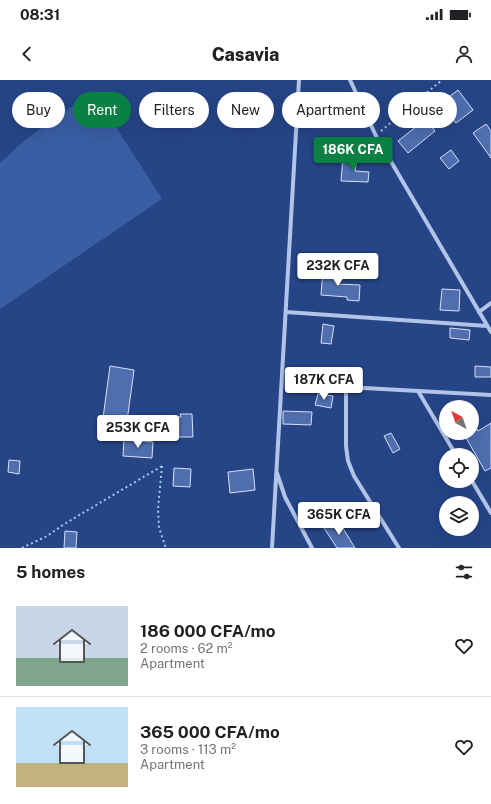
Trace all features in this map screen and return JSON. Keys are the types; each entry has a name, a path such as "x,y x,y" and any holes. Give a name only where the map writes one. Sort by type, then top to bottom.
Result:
{"street":[{"path":"272,548 299,80"},
{"path":"350,80 376,136 491,332"},
{"path":"479,312 491,303"},
{"path":"286,312 488,326"},
{"path":"399,548 354,476 348,461 346,446 346,387 491,395"},
{"path":"418,391 452,448"},
{"path":"276,471 285,497 312,548"},
{"path":"476,488 491,513"}],"path":[{"path":"376,136 442,80"},
{"path":"22,548 47,536 66,523 162,466 158,509 159,528 166,548"}],"shaded area":[{"path":"73,105 73,128 117,128 162,199 0,309 0,163 24,141 42,128 65,128 65,111"}],"building":[{"path":"458,90 473,110 457,122 457,92 455,92"},
{"path":"486,124 491,131 491,158 473,133"},
{"path":"415,128 433,128 435,131 408,153 398,141"},
{"path":"451,150 459,161 449,169 440,158"},
{"path":"343,156 357,157 355,171 369,172 368,182 341,181"},
{"path":"323,269 337,270 336,284 360,285 359,301 347,300 347,297 321,295"},
{"path":"442,289 460,290 459,311 440,310"},
{"path":"323,324 334,326 331,344 321,343"},
{"path":"450,328 470,330 469,340 450,338"},
{"path":"110,366 134,370 125,436 101,433"},
{"path":"475,366 491,367 491,377 475,377"},
{"path":"318,394 333,396 331,408 315,405"},
{"path":"283,411 312,412 311,425 283,424"},
{"path":"180,414 192,414 193,437 170,437 170,417 181,417"},
{"path":"491,423 491,468 485,471 479,460 479,448 472,448 467,440 479,440 479,430"},
{"path":"391,433 400,449 393,453 384,436"},
{"path":"124,439 153,442 152,458 123,456"},
{"path":"9,460 20,461 19,474 8,472"},
{"path":"174,468 191,469 190,487 173,486"},
{"path":"253,469 255,490 230,493 228,472"},
{"path":"338,520 355,548 337,548 324,528"},
{"path":"65,531 77,532 76,548 64,548"}]}
